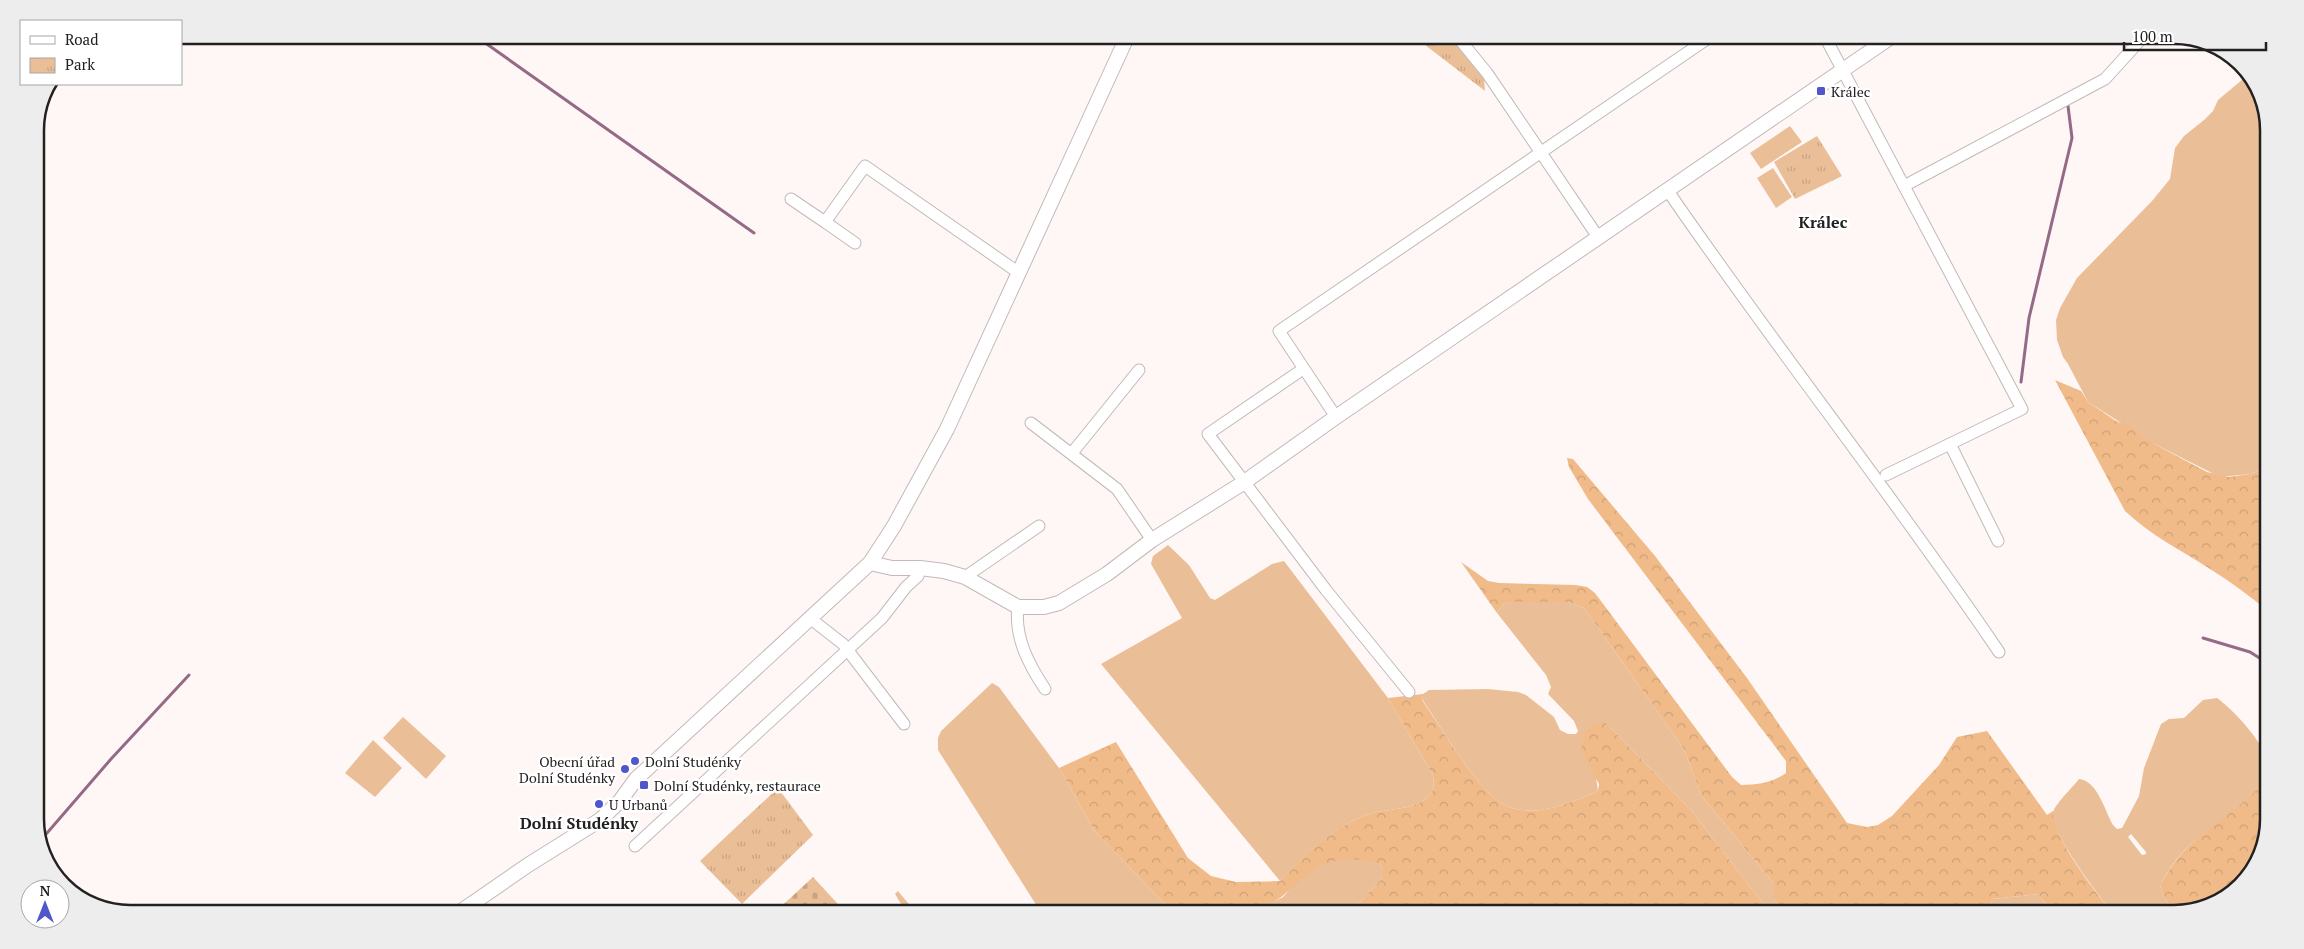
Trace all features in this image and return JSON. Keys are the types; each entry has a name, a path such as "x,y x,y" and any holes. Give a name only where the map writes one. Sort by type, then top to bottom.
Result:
{"street":[{"path":"470,905 528,864 600,820 620,801 636,779 811,619 870,562 894,526 947,430 1124,44"},
{"path":"1463,44 1487,73 1598,236"},
{"path":"1336,417 1280,331 1700,44"},
{"path":"1829,44 2022,409 1886,476"},
{"path":"870,562 892,568 920,568 965,577 1018,607 1044,607 1059,603 1107,574 1152,540 1243,483 1598,236 1668,191 1880,44"},
{"path":"1904,186 2104,79 2137,44"},
{"path":"825,222 865,166 1019,273"},
{"path":"1668,191 1742,296 1958,591 1999,652"},
{"path":"791,199 854,243"},
{"path":"1303,369 1208,434 1243,483 1409,692"},
{"path":"1072,453 1139,370"},
{"path":"1031,424 1072,453 1117,489 1152,540"},
{"path":"1950,444 1998,541"},
{"path":"965,577 1039,526"},
{"path":"635,846 882,618 906,587 918,576 920,568"},
{"path":"1018,607 1016,622 1021,640 1031,668 1044,689"},
{"path":"811,619 835,636 848,650 904,724"}],"green space":[{"path":"1424,44 1456,44 1484,77 1485,91"},
{"path":"2243,79 2256,102 2260,124 2260,470 2250,474 2220,477 2156,445 2088,402 2063,357 2057,340 2056,320 2060,308 2077,278 2152,201 2170,179 2175,148 2184,136 2213,111 2218,100"},
{"path":"1790,126 1802,142 1761,169 1750,153"},
{"path":"1817,136 1842,176 1795,199 1774,162"},
{"path":"1773,168 1792,197 1776,208 1757,178"},
{"path":"2055,380 2081,391 2088,402 2116,421 2129,426 2156,445 2207,472 2229,477 2260,470 2260,605 2226,579 2155,535 2125,511"},
{"path":"1567,458 1573,459 1655,556 1747,678 1847,823 1867,827 1878,825 1892,816 1939,765 1957,737 1987,731 2047,815 2053,811 2055,822 2067,849 2086,879 2106,905 2046,905 2038,894 1992,899 1992,905 1778,905 1774,899 1774,884 1701,795 1684,749 1584,608 1568,602 1505,602 1497,613 1461,562 1488,581 1587,587 1595,593 1732,777 1741,785 1753,785 1765,783 1786,773 1786,761 1588,499 1569,467"},
{"path":"1168,545 1189,565 1210,598 1215,600 1272,564 1284,561 1388,698 1433,775 1434,787 1430,795 1415,805 1376,812 1356,819 1321,842 1280,881 1101,664 1182,618 1151,564 1153,556"},
{"path":"1505,602 1568,602 1584,608 1684,749 1701,795 1774,884 1774,899 1778,905 1764,905 1691,810 1606,723 1596,777 1598,791 1561,805 1531,811 1506,806 1487,791 1467,767 1422,699 1423,694 1429,690 1488,689 1518,692 1526,695 1554,717 1560,730 1568,734 1576,734 1578,731 1574,721 1548,694 1551,687 1546,675 1497,613"},
{"path":"992,683 999,687 1059,768 1094,830 1165,905 1036,905 938,750 938,738 941,731"},
{"path":"1423,694 1422,700 1477,780 1500,802 1519,810 1531,811 1550,808 1598,791 1599,784 1581,750 1585,731 1595,723 1606,723 1691,810 1764,905 1357,905 1383,877 1381,865 1358,860 1339,860 1324,865 1310,873 1270,905 1165,905 1094,830 1059,768 1116,742 1188,858 1211,876 1236,882 1280,881 1321,842 1344,826 1369,814 1415,805 1422,802 1432,792 1434,787 1433,775 1388,698"},
{"path":"2217,698 2233,712 2260,744 2260,786 2245,801 2181,854 2160,885 2163,895 2169,905 2106,905 2087,879 2059,834 2054,822 2054,810 2079,779 2085,781 2096,790 2113,825 2117,829 2122,828 2139,796 2144,768 2161,724 2169,719 2184,718 2203,700","holes":["2131,834 2146,854 2142,855 2128,837"]},
{"path":"403,717 446,756 426,779 383,738"},
{"path":"373,740 402,768 375,797 345,773"},
{"path":"2260,786 2259,836 2249,862 2239,876 2222,891 2212,896 2185,905 2169,905 2163,895 2160,885 2169,870 2197,839"},
{"path":"778,788 813,835 742,904 700,861"},
{"path":"1344,859 1364,859 1381,865 1383,877 1357,905 1268,905 1283,897 1299,880 1327,862"},
{"path":"813,877 839,905 783,905"},
{"path":"898,891 910,905 902,905 895,894"},
{"path":"2038,894 2046,905 1992,905 1992,899"}],"waterway":[{"path":"487,44 754,233"},
{"path":"2021,382 2029,318 2072,138 2068,106"},
{"path":"2203,638 2250,652 2260,658"},
{"path":"45,835 111,759 189,675"}],"place":[{"name":"Králec","path":"1821,91"},
{"name":"Dolní Studénky","path":"635,761"},
{"name":"Obecní úřad Dolní Studénky","path":"625,769"},
{"name":"Dolní Studénky, restaurace","path":"644,785"},
{"name":"U Urbanů","path":"599,804"}],"district":[{"name":"Králec","path":"1823,222"},
{"name":"Dolní Studénky","path":"579,823"}]}
